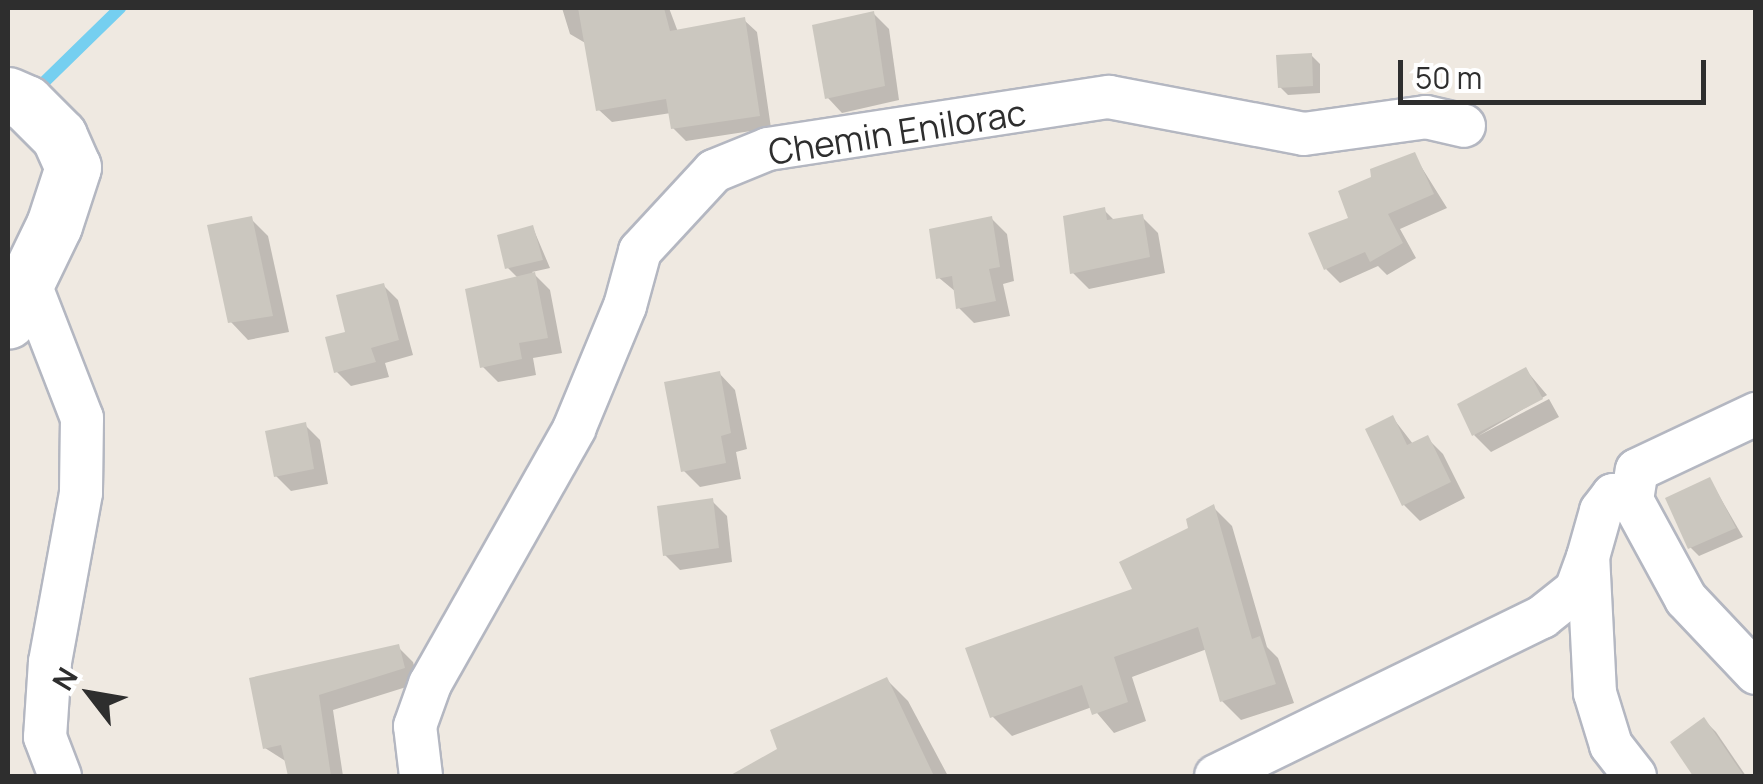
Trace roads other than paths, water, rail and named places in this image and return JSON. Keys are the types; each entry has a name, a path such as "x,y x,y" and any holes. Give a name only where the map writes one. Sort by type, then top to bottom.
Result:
{"street":[{"path":"8,95 26,103 59,136 74,167 18,300 82,418 82,493 50,662 45,737 60,776"},
{"name":"Chemin Enilorac","path":"420,776 415,726 430,684 574,429 626,306 640,250 714,171 768,149 1108,97 1304,134 1426,116 1464,126"},
{"path":"1756,414 1637,470 1632,500 1686,599 1756,673"},
{"path":"1216,776 1542,617 1576,590 1601,510 1613,495 1632,500"},
{"path":"1588,556 1595,693 1611,745 1635,776"}],"waterway":[{"path":"33,93 120,8"}]}
